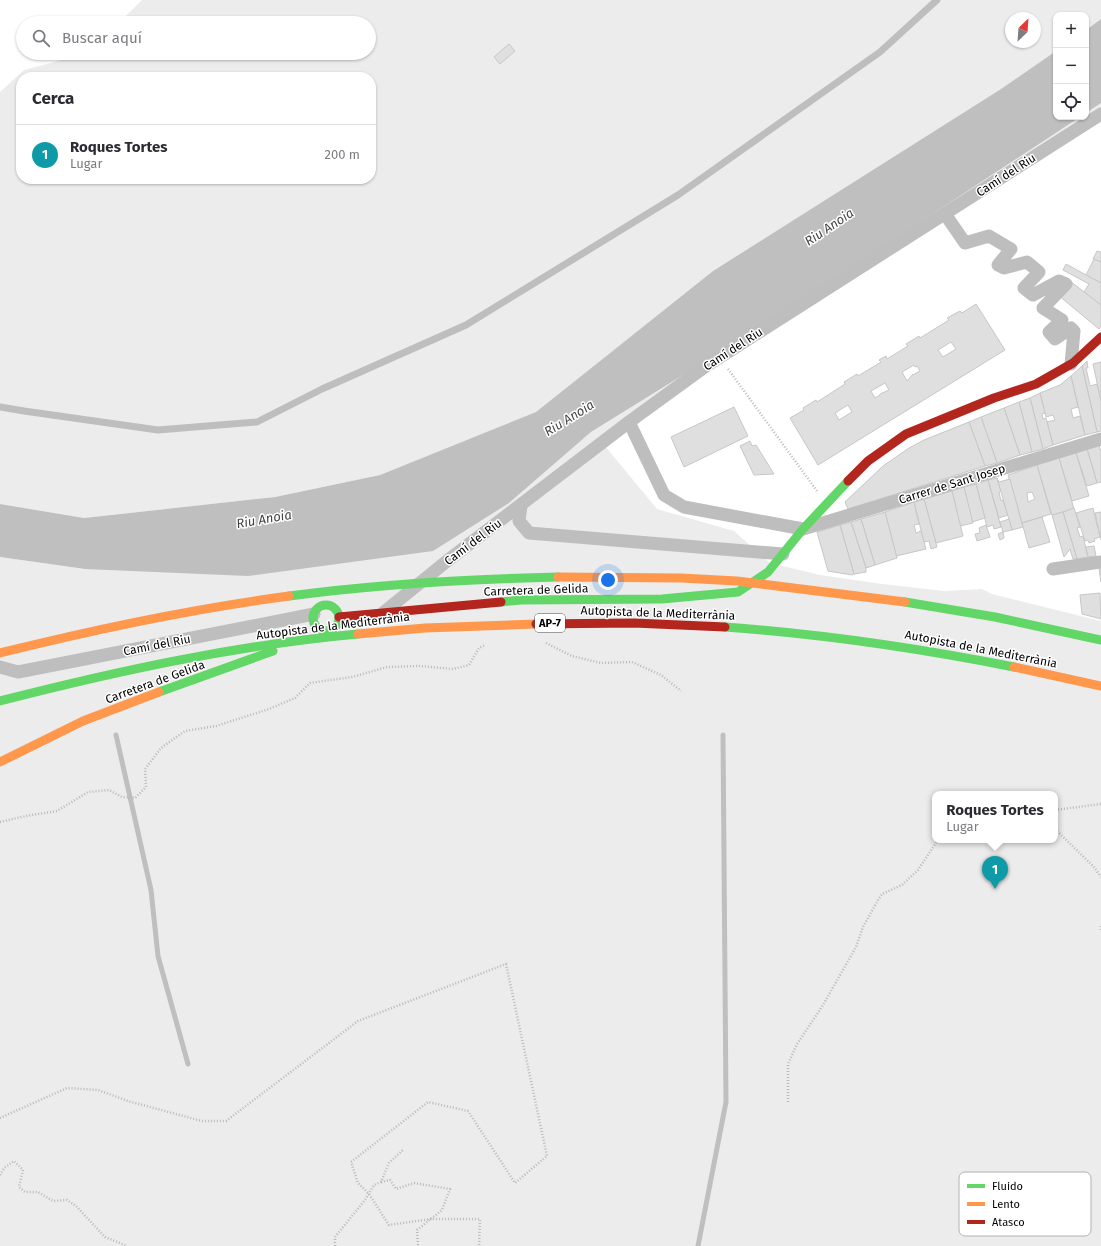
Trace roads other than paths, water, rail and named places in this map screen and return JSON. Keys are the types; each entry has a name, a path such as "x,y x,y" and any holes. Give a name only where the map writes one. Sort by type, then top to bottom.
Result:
{"main road":[{"name":"Carretera de Gelida","path":"339,618 384,612 521,600 662,599 738,592 768,572 803,529 868,461 906,434 994,398 1036,384 1071,364 1101,337"},
{"path":"0,653 110,626 192,610 273,597 393,584 457,580 599,576 731,581 844,593 1007,619 1101,640"},
{"path":"328,605 336,609 339,618 337,626 334,629 325,632 314,624 314,614 319,607 328,605"},
{"name":"Autopista de la Mediterrània","path":"0,701 166,662 214,653 333,636 463,625 624,622 696,625 809,634 927,650 978,659 1101,686"},
{"name":"Carretera de Gelida","path":"0,762 83,721 267,653 321,630"}],"street":[{"name":"Camí del Riu","path":"384,612 629,422 719,358 1101,114"},
{"path":"946,214 965,243 989,236 1011,249 998,265 1004,268 1027,262 1039,272 1024,288 1033,295 1059,281 1066,284 1043,308 1062,320 1049,332 1055,339 1070,328 1074,331 1071,364"},
{"path":"629,422 664,495 684,508 803,529"},
{"name":"Carrer de Sant Josep","path":"803,529 1101,439"},
{"path":"521,506 519,522 529,534 783,554"},
{"path":"1053,569 1101,562"},
{"name":"Camí del Riu","path":"0,667 18,672 314,614"}],"lane":[{"path":"0,406 158,430 257,422 322,389 466,325 671,199 880,52 937,0"}],"water":[{"path":"1101,19 1101,103 1089,111 1089,48 1089,28"},
{"name":"Riu Anoia","path":"1053,53 1053,120 1075,120 881,248 696,367 591,432 509,503 433,551 248,576 85,569 0,557 0,504 84,518 275,497 380,475 536,412 713,271 1001,89"}],"waterway":[{"path":"116,735 151,890 158,956 188,1064"},
{"path":"698,1246 726,1102 723,735"}],"place":[{"name":"Roques Tortes","path":"995,889"}]}
